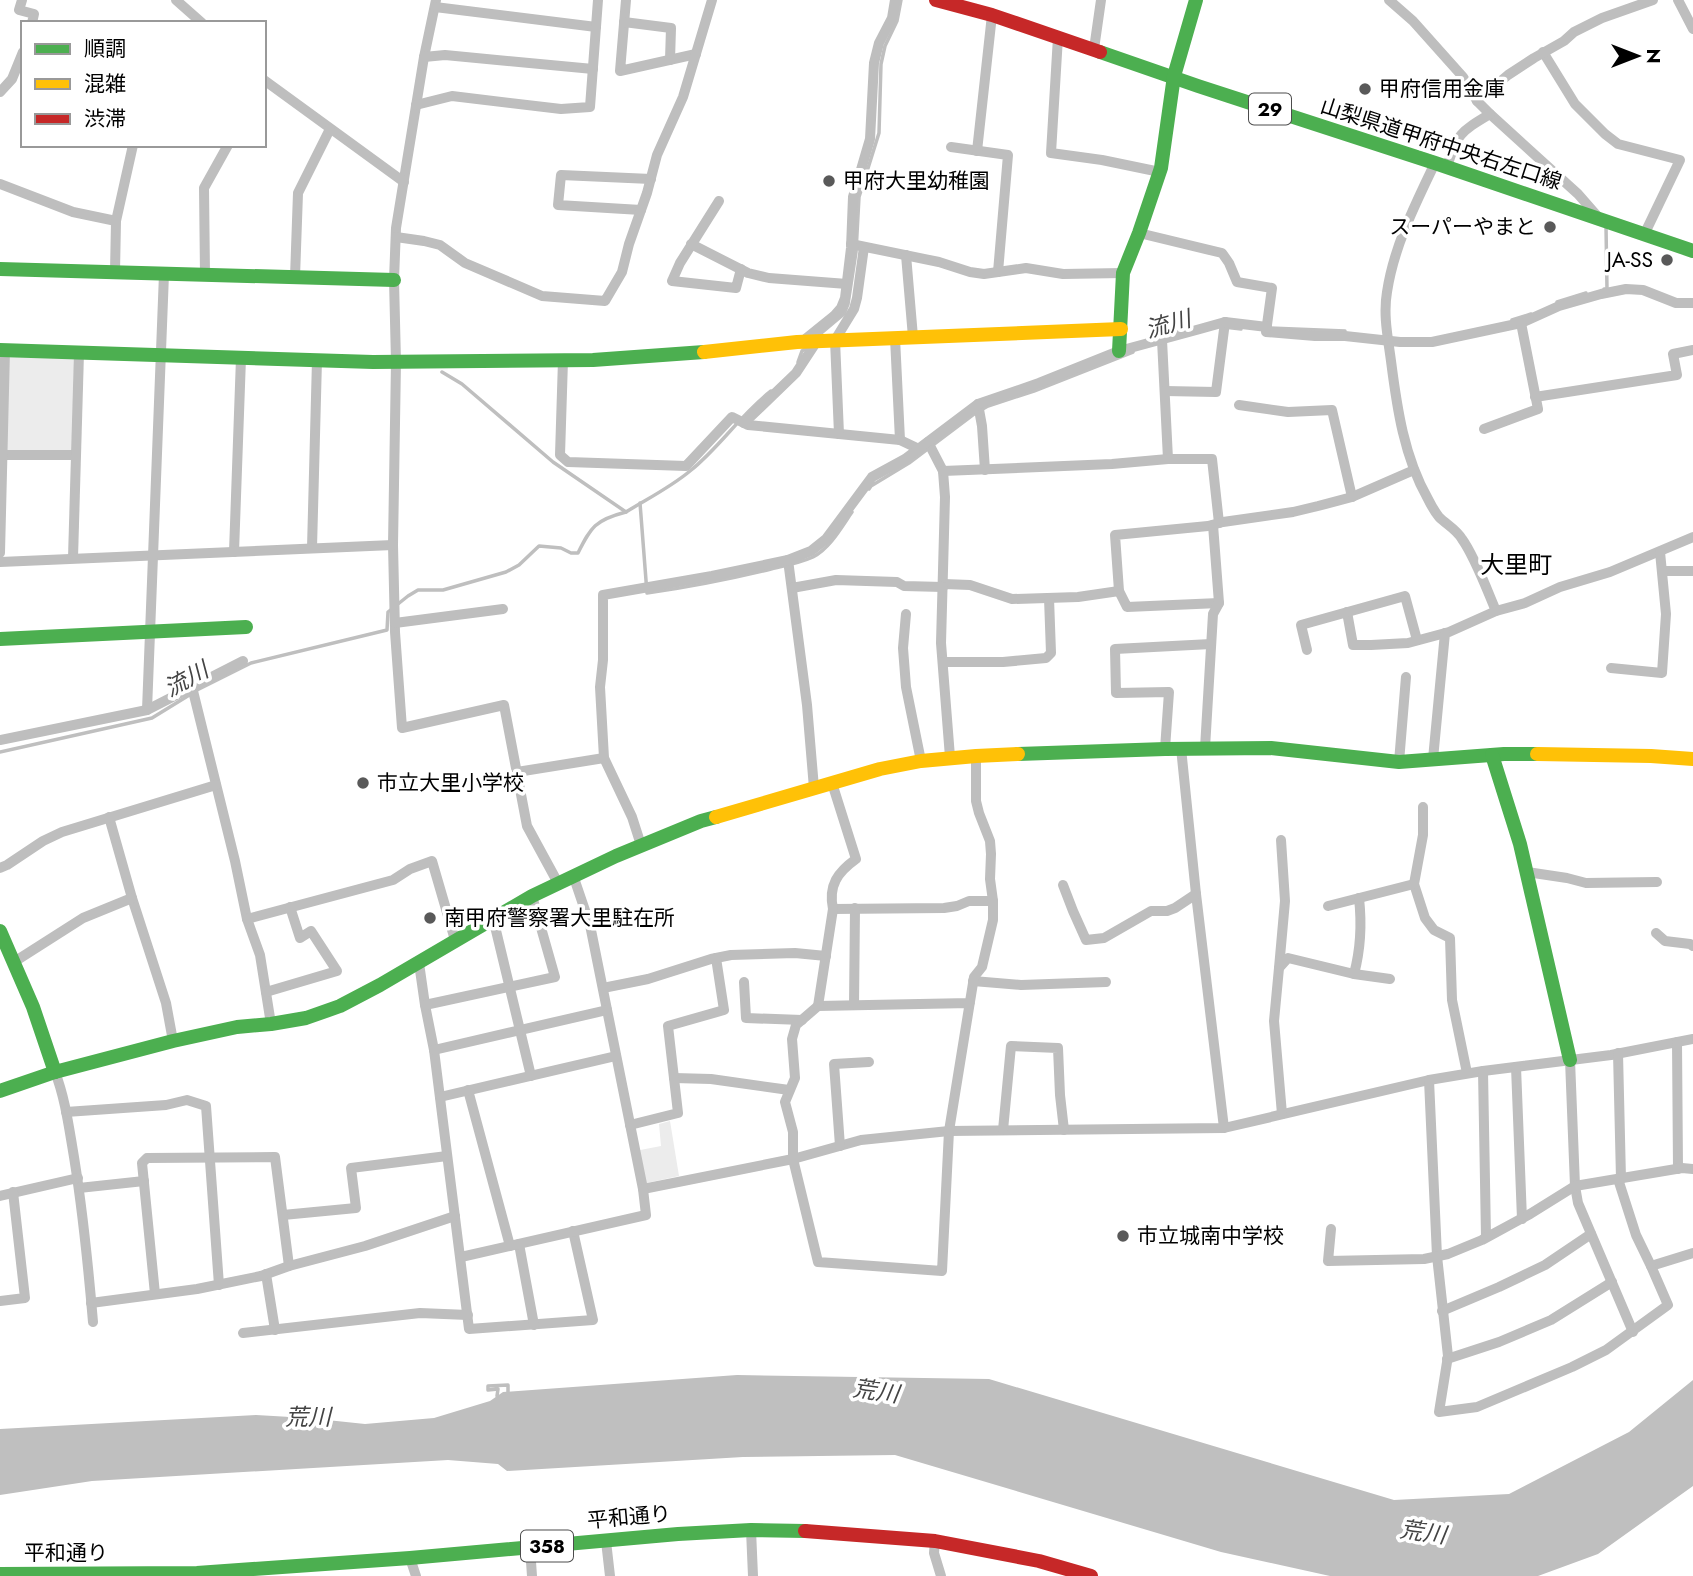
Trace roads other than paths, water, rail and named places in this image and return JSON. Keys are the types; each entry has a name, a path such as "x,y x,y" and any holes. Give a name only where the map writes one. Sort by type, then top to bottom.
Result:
{"main road":[{"name":"山梨県道甲府中央右左口線","path":"936,0 972,4 992,15 1618,226 1646,230 1693,251"},
{"path":"1119,351 1123,273 1160,172 1167,140 1174,76 1196,0"},
{"path":"0,268 394,280"},
{"path":"2,350 396,362 593,360 810,341 1121,329"},
{"path":"0,639 246,626"},
{"path":"0,1091 55,1072 173,1041 237,1027 306,1018 340,1006 532,896 641,845 701,821 880,769 950,757 1181,748 1293,749 1399,762 1492,755 1693,759"},
{"path":"1492,755 1520,844 1570,1060"},
{"path":"0,931 33,1007 55,1072"},
{"name":"平和通り","path":"0,1574 197,1573 751,1530 817,1531 935,1541 1039,1561 1091,1576"}],"street":[{"path":"22,0 19,10 34,14 32,21"},
{"path":"176,0 191,19"},
{"path":"416,105 453,96 561,109 590,107 598,0"},
{"path":"626,0 620,71 696,54"},
{"path":"396,237 440,245 465,263 542,296 606,301 622,272 657,155 683,97 712,0"},
{"path":"744,423 796,373 810,341 841,308 845,298 852,244 853,197 870,139 874,63 879,43 892,18 895,0"},
{"path":"1094,49 1101,0"},
{"path":"1389,0 1413,21 1463,77 1477,101 1578,194 1602,220"},
{"path":"1477,101 1508,75 1574,32 1602,18 1653,0"},
{"path":"1678,0 1693,29"},
{"path":"558,883 527,827 504,705 402,728 393,545 396,362 394,280 396,237 404,183 424,57 436,4 596,27"},
{"path":"977,151 992,15"},
{"path":"624,22 671,28 670,60"},
{"path":"1058,37 1051,153 1160,172"},
{"path":"1543,52 1574,104 1605,134 1618,144 1680,160 1646,230"},
{"path":"424,57 445,55 593,69"},
{"path":"0,92 12,79 21,57"},
{"path":"266,81 404,183"},
{"path":"1490,114 1459,135 1398,244 1386,294 1385,314 1397,404 1408,455 1440,519 1456,530 1465,542 1496,611"},
{"path":"295,277 298,193 330,129"},
{"path":"115,272 116,220 133,147"},
{"path":"205,275 204,188 227,147"},
{"path":"951,147 1008,155 998,272"},
{"path":"641,210 558,205 561,175 651,178"},
{"path":"0,184 73,212 116,220"},
{"path":"719,201 691,244 672,281 736,288 741,270"},
{"path":"1139,233 1222,253 1237,282 1272,288 1266,332 1432,342 1521,323 1559,306 1626,289 1643,290 1676,303 1693,303"},
{"path":"691,244 741,270 768,278 847,284"},
{"path":"852,244 939,262 984,275 1026,268 1063,274 1123,273"},
{"path":"839,434 835,340 854,309 864,247"},
{"path":"906,255 912,337"},
{"path":"148,710 164,274"},
{"path":"641,845 632,817 604,758 600,687 603,660 603,595 701,579 788,560 811,551 826,539 872,477 905,459 978,404 1119,351 1225,322 1267,327"},
{"path":"1165,391 1216,392 1225,322"},
{"path":"1484,429 1538,409 1521,323"},
{"path":"895,338 900,440"},
{"path":"1162,340 1168,459"},
{"path":"0,553 2,350"},
{"path":"1535,397 1677,375 1673,354 1693,350"},
{"path":"73,558 79,353"},
{"path":"234,552 241,358"},
{"path":"312,548 317,360"},
{"path":"563,360 560,455 568,462 686,466 732,417 748,425 900,440 919,449"},
{"path":"978,404 985,470"},
{"path":"1239,405 1288,412 1332,410 1352,497"},
{"path":"928,442 943,471 945,496 941,643 950,757"},
{"path":"2,455 75,456"},
{"path":"943,471 1212,459 1219,603 1213,614 1205,748"},
{"path":"1219,603 1127,607 1119,591 1115,535 1293,512 1352,497 1414,470"},
{"path":"1347,612 1353,645 1408,643 1445,633 1560,587 1611,572 1693,537"},
{"path":"0,562 393,545"},
{"path":"1611,668 1662,673 1666,614 1660,552"},
{"path":"788,560 807,705 814,788"},
{"path":"1662,571 1693,571"},
{"path":"792,588 836,580 897,582 904,586 970,585 1012,600 1078,597 1119,591"},
{"path":"1307,650 1301,625 1405,596 1417,640"},
{"path":"943,662 1003,662 1046,658 1051,653 1049,598"},
{"path":"395,615 503,609"},
{"path":"906,614 903,648 906,687 921,761"},
{"path":"1433,760 1445,633"},
{"path":"1165,749 1169,692 1116,693 1115,649 1211,643"},
{"path":"0,740 148,710 193,690 243,661"},
{"path":"1399,762 1406,677"},
{"path":"193,690 236,861 247,919 260,955 271,1024"},
{"path":"1181,748 1224,1128"},
{"path":"832,783 856,859 838,873 831,897 833,909 818,1006 796,1025 792,1039 795,1078 785,1102 793,1132 793,1159 818,1262 942,1271 949,1131 973,981 982,967 993,920 990,841 976,801 976,756"},
{"path":"517,772 604,758"},
{"path":"0,868 62,832 216,785"},
{"path":"1423,807 1423,835 1414,884 1425,918 1434,930 1450,938 1452,1000 1467,1073"},
{"path":"110,817 132,898 166,1003 173,1041"},
{"path":"1281,840 1285,901 1274,1021 1282,1114"},
{"path":"247,919 393,880 410,869 432,862 455,940"},
{"path":"1527,873 1586,883 1657,881"},
{"path":"461,1257 646,1215 590,925 573,875"},
{"path":"1328,906 1414,884"},
{"path":"1063,885 1086,940 1104,938 1151,911 1175,908 1196,894"},
{"path":"425,1006 555,977 532,896"},
{"path":"13,962 83,918 132,898"},
{"path":"1354,974 1361,942 1359,898"},
{"path":"833,909 944,908 969,901 993,901"},
{"path":"266,992 337,971 311,931 300,938 290,907"},
{"path":"854,1006 855,908"},
{"path":"493,918 531,1076"},
{"path":"1656,933 1665,941 1693,946"},
{"path":"603,988 648,979 731,955 796,953 826,956"},
{"path":"630,1125 678,1114 668,1026 724,1010 716,958"},
{"path":"1279,968 1288,958 1354,974 1390,979"},
{"path":"419,962 434,1050 469,1329 593,1320 573,1231"},
{"path":"973,981 1021,985 1106,982"},
{"path":"744,982 746,1018 802,1020"},
{"path":"818,1006 970,1003"},
{"path":"434,1050 607,1010"},
{"path":"643,1189 793,1159 861,1140 949,1131 1224,1128 1429,1080 1618,1054 1693,1039"},
{"path":"1677,1042 1678,1169"},
{"path":"1003,1130 1011,1046 1058,1048 1065,1130"},
{"path":"1429,1080 1437,1256 1447,1359 1439,1412 1477,1406 1549,1377 1606,1350 1668,1306 1636,1235 1620,1179 1618,1054"},
{"path":"440,1097 616,1056"},
{"path":"1570,1060 1578,1203 1633,1332"},
{"path":"840,1146 834,1064 869,1062"},
{"path":"1516,1067 1522,1219"},
{"path":"1483,1071 1486,1237"},
{"path":"55,1072 61,1085 78,1183 93,1322"},
{"path":"674,1079 711,1079 789,1090"},
{"path":"468,1090 514,1245 534,1325"},
{"path":"66,1112 166,1105 187,1100 206,1106 219,1285"},
{"path":"283,1215 356,1208 351,1168 447,1156"},
{"path":"155,1294 142,1163 147,1158 275,1157 289,1266"},
{"path":"1331,1229 1328,1261 1424,1259 1448,1254 1486,1237 1522,1219 1575,1186 1693,1168"},
{"path":"0,1195 78,1183 144,1181"},
{"path":"0,1301 25,1298 13,1192"},
{"path":"91,1303 219,1285 267,1274 365,1246 455,1216"},
{"path":"1442,1311 1545,1265 1591,1234"},
{"path":"1651,1266 1693,1253"},
{"path":"267,1274 275,1330"},
{"path":"1447,1359 1499,1342 1551,1320 1612,1282"},
{"path":"243,1333 420,1313 468,1314"},
{"path":"751,1530 753,1576"},
{"path":"606,1541 610,1576"},
{"path":"935,1541 934,1553 941,1576"},
{"path":"530,1547 532,1576"},
{"path":"410,1558 416,1576"}],"water":[{"name":"荒川","path":"737,1375 989,1379 1394,1500 1509,1494 1629,1432 1693,1380 1693,1486 1598,1554 1538,1576 1330,1576 1221,1552 895,1455 743,1457 507,1471 498,1464 448,1460 92,1481 0,1495 0,1429 256,1415 365,1424 434,1418 490,1401 503,1392"}],"waterway":[{"path":"819,335 844,314 848,304 856,252 859,197 879,133 881,64 885,46 897,21 901,0"},
{"name":"流川","path":"1604,289 1607,289 1606,226"},
{"name":"流川","path":"1557,302 1586,293"},
{"name":"流川","path":"1512,320 1531,314"},
{"name":"流川","path":"1224,327 1241,329"},
{"name":"流川","path":"1269,328 1345,331"},
{"path":"798,362 806,348"},
{"name":"流川","path":"869,489 988,406 1133,352"},
{"path":"442,372 462,384 553,462 626,512 690,471 771,391"},
{"name":"流川","path":"640,503 647,593 725,579 808,559 830,543 852,512"},
{"path":"197,690 251,663 387,630 388,612 418,590 443,590 506,572 519,565 539,546 578,553 595,526 607,518 626,512"},
{"name":"流川","path":"0,752 152,718 191,694"},
{"path":"497,1396 498,1389 488,1390 488,1386 508,1385 508,1392"}],"place":[{"name":"甲府信用金庫","path":"1365,89"},
{"name":"甲府大里幼稚園","path":"829,181"},
{"name":"スーパーやまと","path":"1550,227"},
{"name":"JA-SS","path":"1667,260"},
{"name":"市立大里小学校","path":"363,783"},
{"name":"南甲府警察署大里駐在所","path":"430,918"},
{"name":"市立城南中学校","path":"1123,1236"}],"district":[{"name":"大里町","path":"1516,565"}]}
